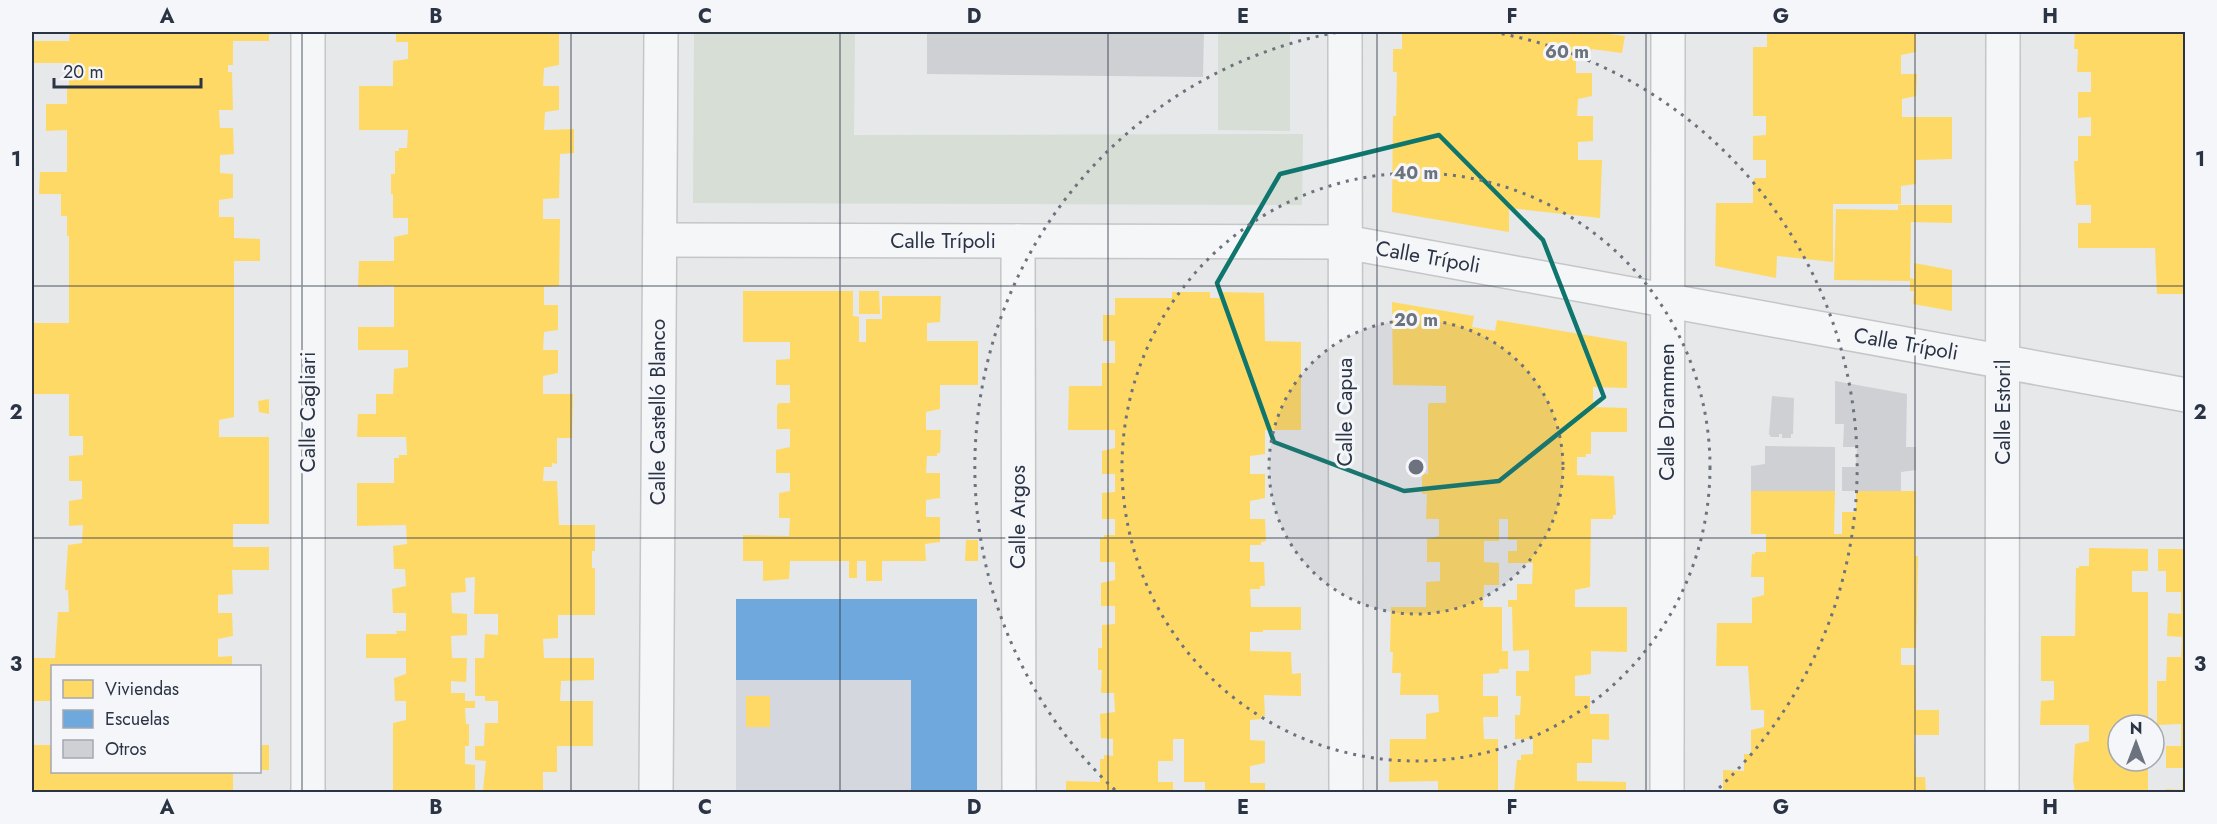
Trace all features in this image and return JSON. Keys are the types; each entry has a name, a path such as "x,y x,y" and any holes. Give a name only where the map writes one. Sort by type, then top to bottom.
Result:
{"street":[{"name":"Calle Cagliari","path":"308,32 308,792"},
{"name":"Calle Castelló Blanco","path":"656,792 661,32"},
{"name":"Calle Capua","path":"1345,32 1346,792"},
{"name":"Calle Drammen","path":"1667,792 1668,32"},
{"name":"Calle Estoril","path":"2002,792 2004,32"},
{"name":"Calle Trípoli","path":"660,240 1345,242 2186,395"},
{"name":"Calle Argos","path":"1018,241 1019,792"}],"highlighted area":[{"path":"1439,135 1543,240 1604,397 1499,481 1404,491 1274,442 1217,283 1280,174"}],"shaded area":[{"path":"694,32 855,32 854,135 1303,134 1302,205 693,203"},
{"path":"1218,32 1290,32 1290,131 1218,130"},
{"path":"736,599 977,599 977,792 736,792"}],"building: Viviendas":[{"path":"70,32 269,32 269,41 233,41 233,65 228,65 228,72 232,72 233,110 219,110 220,128 233,128 234,154 220,155 220,173 233,174 233,198 219,200 219,217 234,217 234,238 260,239 260,261 234,261 234,417 219,420 219,437 269,437 269,524 233,524 233,547 269,547 269,570 232,570 233,594 218,595 218,613 232,613 233,636 218,639 218,657 232,656 232,665 51,665 51,701 34,701 34,658 55,658 58,612 69,612 68,590 65,590 68,545 82,543 83,525 69,526 69,501 82,499 82,481 69,481 69,456 83,455 83,436 69,436 69,394 34,394 34,323 69,323 67,216 61,216 61,194 39,194 40,172 67,172 67,130 46,131 46,104 67,104 69,63 34,63 34,41 69,41"},
{"path":"396,32 559,32 559,65 544,68 543,86 559,86 559,110 545,112 544,130 574,129 574,153 560,154 559,198 543,199 543,219 560,219 559,286 544,287 544,305 558,305 558,330 544,332 543,350 558,350 558,373 543,376 543,394 573,394 572,438 557,438 557,464 552,463 552,467 544,467 543,481 557,481 559,525 595,525 595,551 592,551 592,568 595,568 595,615 558,615 558,638 543,639 544,658 594,658 594,680 561,681 560,701 593,701 593,746 557,746 557,772 543,772 543,790 557,790 557,792 483,790 486,761 475,760 475,746 484,746 485,723 498,723 498,701 485,701 485,696 475,696 475,658 484,658 485,634 498,635 498,614 474,614 475,577 465,578 466,592 451,593 452,613 467,614 467,635 451,636 452,658 467,658 466,682 451,681 451,693 465,693 465,701 475,701 475,708 465,708 466,724 469,724 469,746 465,746 465,764 475,765 475,792 393,792 393,723 406,720 406,701 395,701 394,678 406,674 406,658 366,658 366,634 397,634 396,631 406,631 406,613 393,613 392,589 406,586 405,569 394,569 393,546 407,544 406,525 357,526 357,483 394,483 394,458 407,455 406,437 357,437 358,414 376,414 376,394 393,394 394,369 408,367 408,350 358,350 358,327 394,327 394,286 358,287 359,261 394,261 394,237 408,234 408,218 393,218 391,174 395,174 395,151 399,151 399,148 407,148 408,130 359,130 359,86 393,86 393,61 408,59 408,42 396,42"},
{"path":"1402,32 1592,32 1625,36 1622,53 1592,49 1591,52 1576,54 1576,73 1592,73 1592,96 1578,99 1577,116 1593,116 1593,141 1578,142 1578,160 1602,160 1600,218 1509,208 1509,232 1392,212 1393,116 1396,116 1397,72 1393,72 1393,49 1402,49"},
{"path":"1767,32 1916,32 1916,52 1901,55 1901,74 1917,74 1916,96 1902,99 1902,117 1952,117 1952,159 1916,160 1916,184 1901,186 1901,204 1833,204 1833,262 1777,256 1776,278 1715,266 1716,203 1753,203 1753,181 1755,178 1766,178 1766,160 1753,160 1753,136 1766,135 1766,116 1753,116 1753,47 1767,47"},
{"path":"2075,32 2186,32 2186,294 2157,294 2155,248 2078,248 2078,223 2091,223 2091,205 2076,205 2074,161 2078,161 2078,136 2091,136 2091,117 2078,118 2078,92 2091,92 2091,72 2077,72 2078,49 2074,49"},
{"path":"1898,205 1952,205 1952,223 1911,222 1910,278 1914,279 1914,263 1952,270 1952,311 1913,304 1914,291 1910,291 1910,281 1834,280 1836,209 1898,210"},
{"path":"743,291 853,291 853,316 859,317 859,342 866,342 866,319 882,319 882,296 941,296 940,322 927,323 927,341 978,341 978,385 940,385 940,409 926,412 926,430 941,430 940,453 937,453 937,456 927,456 926,473 940,473 940,498 926,500 926,517 940,517 940,542 925,544 926,561 882,561 882,581 866,581 866,561 857,561 857,578 849,578 849,561 790,561 789,579 763,581 763,561 743,561 743,535 789,536 790,518 779,518 779,493 790,491 790,473 776,473 776,450 790,447 790,429 777,429 777,405 790,403 790,385 776,385 776,360 790,359 790,342 743,342"},
{"path":"859,291 879,291 880,314 859,314"},
{"path":"1172,292 1210,292 1210,298 1220,298 1220,292 1264,293 1265,341 1301,342 1301,430 1265,430 1265,454 1250,456 1250,474 1265,474 1265,498 1250,501 1250,519 1265,519 1266,541 1261,542 1261,545 1250,545 1250,562 1264,562 1265,586 1260,586 1260,589 1250,589 1251,607 1301,607 1301,630 1250,632 1250,651 1291,652 1292,674 1301,673 1301,696 1264,695 1265,716 1261,716 1261,719 1250,720 1250,740 1265,741 1265,763 1250,766 1250,783 1265,783 1265,792 1205,792 1205,782 1184,782 1184,739 1173,739 1173,761 1158,761 1158,782 1173,782 1173,792 1066,792 1066,781 1100,782 1100,759 1104,759 1104,755 1113,756 1113,739 1101,738 1100,714 1115,712 1114,693 1101,693 1102,670 1098,670 1098,648 1102,648 1102,625 1115,624 1115,606 1101,606 1101,583 1115,580 1115,562 1100,562 1100,538 1104,538 1104,535 1115,535 1115,519 1102,519 1102,493 1115,492 1115,474 1102,474 1102,451 1115,448 1115,430 1068,430 1069,386 1102,386 1102,363 1115,363 1115,341 1103,341 1103,315 1115,315 1115,298 1172,298"},
{"path":"1392,302 1474,316 1472,327 1495,331 1497,320 1627,342 1627,388 1593,387 1593,407 1627,408 1627,432 1591,432 1591,454 1586,454 1586,457 1577,457 1577,475 1614,476 1616,515 1613,515 1613,519 1591,519 1590,587 1575,590 1575,607 1627,607 1627,652 1591,651 1591,674 1575,676 1575,696 1590,696 1590,714 1609,714 1609,740 1592,739 1592,763 1577,763 1577,781 1626,782 1626,792 1514,792 1517,760 1521,760 1521,755 1533,754 1533,739 1515,739 1515,715 1520,715 1521,696 1516,696 1516,671 1529,671 1529,650 1513,651 1512,607 1508,607 1508,600 1517,600 1517,584 1532,584 1533,563 1508,563 1508,551 1517,551 1517,540 1508,540 1508,519 1499,519 1499,541 1484,541 1484,562 1499,563 1499,585 1484,585 1483,607 1502,607 1502,651 1508,651 1508,669 1499,669 1499,673 1483,674 1483,696 1498,696 1498,717 1483,717 1484,739 1498,739 1498,792 1438,792 1438,781 1389,782 1390,739 1426,739 1426,714 1439,712 1438,695 1400,695 1401,673 1392,673 1391,607 1426,607 1426,582 1440,581 1440,562 1427,562 1427,539 1439,536 1439,519 1426,519 1427,494 1422,494 1422,474 1428,474 1429,403 1446,403 1446,386 1393,385"},
{"path":"269,399 269,414 259,412 258,401"},
{"path":"1751,491 1835,491 1834,534 1842,534 1842,512 1856,512 1856,491 1916,491 1915,556 1918,556 1916,648 1901,648 1901,665 1915,665 1916,710 1939,710 1939,735 1914,735 1916,777 1925,777 1926,792 1723,792 1723,770 1744,771 1744,754 1751,754 1751,730 1764,727 1764,710 1751,710 1748,666 1716,666 1717,623 1752,623 1752,598 1764,595 1764,577 1751,577 1752,554 1766,552 1766,534 1751,534"},
{"path":"966,540 978,540 978,561 965,561"},
{"path":"2089,548 2148,549 2148,571 2132,571 2132,592 2148,592 2148,713 2106,713 2106,773 2148,773 2148,791 2075,792 2073,780 2075,744 2089,741 2089,725 2040,725 2041,701 2054,700 2054,681 2041,681 2041,636 2075,636 2076,568 2089,566"},
{"path":"2158,549 2186,549 2186,792 2166,792 2166,789 2182,790 2183,768 2166,768 2166,746 2181,746 2181,724 2166,725 2166,713 2157,713 2157,681 2166,681 2167,657 2181,657 2182,637 2167,636 2168,613 2181,614 2181,592 2166,592 2166,571 2158,571"},
{"path":"746,696 770,696 770,727 746,727"},
{"path":"34,745 51,745 51,773 233,773 233,792 150,790 150,792 33,792"},
{"path":"261,745 269,745 269,770 261,770"}],"building: Escuelas":[{"path":"736,599 977,599 977,792 911,792 911,680 736,680"}],"building: Otros":[{"path":"927,32 1204,32 1203,77 927,74"},
{"path":"1835,381 1907,394 1906,447 1916,447 1916,470 1901,472 1901,491 1842,491 1842,467 1856,467 1857,447 1843,447 1844,424 1835,424"},
{"path":"1772,396 1794,398 1791,438 1782,438 1782,434 1779,434 1779,437 1771,437 1769,434"},
{"path":"1765,446 1835,447 1835,491 1751,491 1751,466 1765,464"}]}
